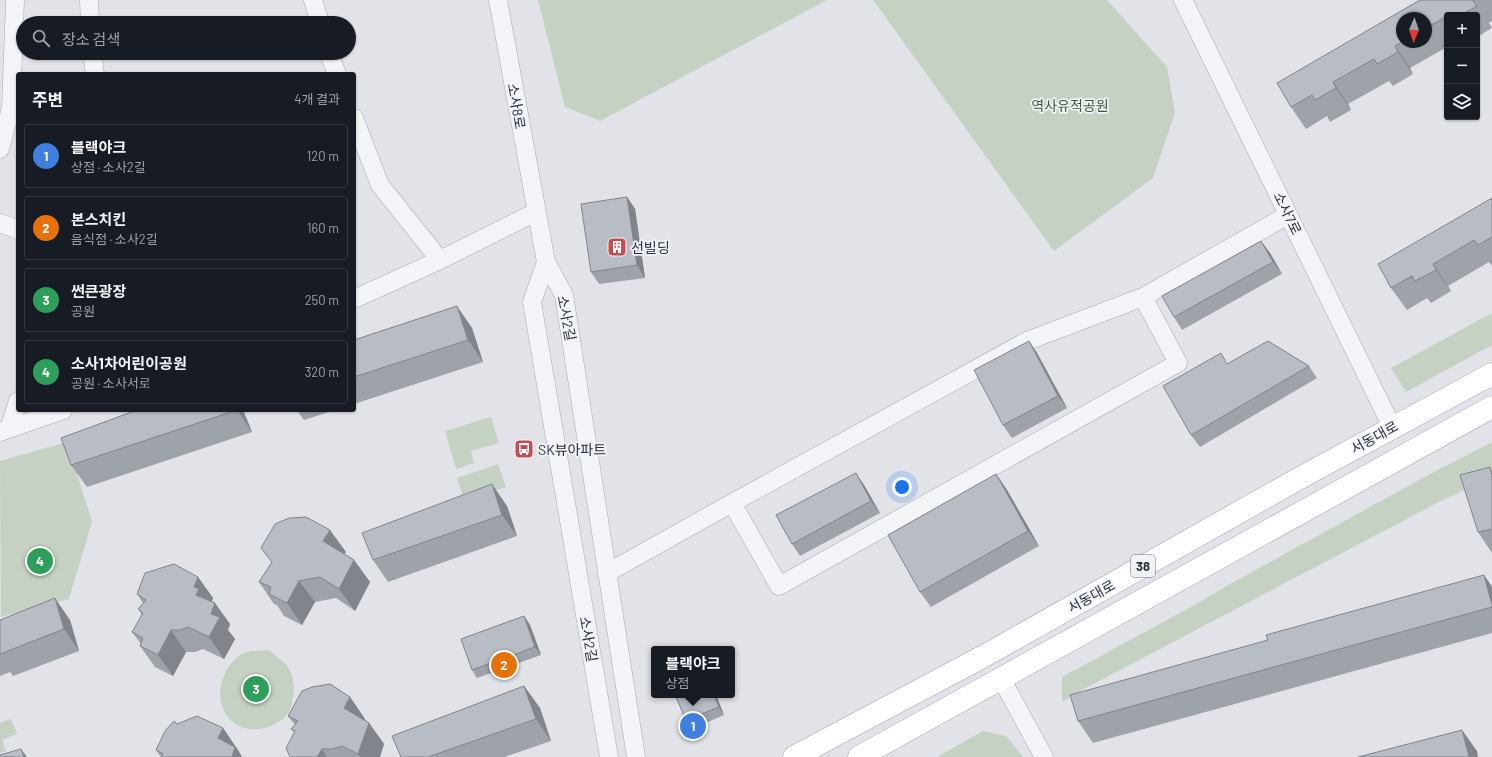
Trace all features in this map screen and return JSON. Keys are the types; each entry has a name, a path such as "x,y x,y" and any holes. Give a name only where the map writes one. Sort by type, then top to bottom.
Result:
{"main road":[{"name":"서동대로","path":"794,757 986,655 1392,427 1492,374"},
{"name":"서동대로","path":"859,757 1492,407"}],"street":[{"path":"0,150 10,109 15,0"},
{"path":"89,0 90,16"},
{"path":"313,0 318,16"},
{"name":"소사8로","path":"498,0 546,262"},
{"name":"소사7로","path":"1183,0 1392,427"},
{"path":"93,60 95,72"},
{"path":"332,60 336,72"},
{"path":"356,123 380,185 440,260"},
{"path":"356,298 440,260 536,212"},
{"path":"607,573 1027,341 1144,297 1288,215"},
{"path":"0,223 16,229"},
{"name":"소사2길","path":"546,262 564,295 636,757"},
{"name":"소사2길","path":"546,262 532,302 609,757"},
{"path":"732,503 779,586 1178,363 1144,297"},
{"path":"4,430 16,405"},
{"path":"4,430 57,412"},
{"path":"1001,678 1044,757"}],"green space":[{"path":"538,0 827,0 600,121 565,107"},
{"name":"역사유적공원","path":"873,0 1107,0 1167,67 1175,113 1153,178 1054,251"},
{"path":"1492,313 1492,345 1406,392 1391,368"},
{"path":"491,417 499,443 471,451 474,463 456,469 445,431"},
{"path":"67,442 92,522 69,599 1,617 0,461"},
{"path":"1492,442 1492,477 1439,502 1062,702 1062,677 1428,475"},
{"path":"498,464 506,487 464,500 457,478"},
{"path":"251,651 270,651 284,662 291,672 294,689 291,706 282,720 273,725 260,729 247,729 237,725 228,718 220,697 221,684 228,667 240,656"},
{"path":"11,719 17,734 2,740 6,751 0,753 0,723"},
{"path":"983,731 1006,736 1023,757 937,757"}],"building":[{"path":"1420,0 1475,0 1473,1 1477,6 1466,12 1444,12 1444,18 1432,25 1432,12 1399,12"},
{"path":"1396,14 1395,46 1398,52 1377,64 1374,59 1333,82 1336,88 1315,100 1312,95 1291,107 1277,83"},
{"name":"선빌딩","path":"627,197 637,265 591,272 581,204"},
{"path":"1492,198 1492,237 1478,245 1474,240 1433,264 1436,270 1415,281 1412,276 1391,288 1378,264"},
{"path":"1261,241 1273,262 1174,317 1162,296"},
{"path":"457,306 468,340 356,376 356,339"},
{"path":"1029,341 1058,396 1003,425 974,370"},
{"path":"1268,341 1309,366 1191,435 1163,386 1221,353 1227,364"},
{"path":"132,412 231,412 71,465 61,438"},
{"path":"1490,467 1492,475 1492,529 1478,532 1460,475"},
{"path":"856,473 871,501 792,544 776,515"},
{"path":"996,474 1028,531 920,592 888,535"},
{"path":"492,484 502,515 373,560 362,533"},
{"path":"306,517 330,530 323,541 354,560 339,589 320,577 299,581 287,603 269,594 271,587 259,582 272,562 261,548 275,524 289,518"},
{"path":"174,564 198,577 194,587 199,589 196,595 215,603 211,614 220,617 209,637 188,627 180,630 171,630 158,655 140,646 143,638 132,632 143,613 138,609 146,600 137,594 145,573"},
{"path":"1484,575 1492,607 1078,721 1070,695 1268,640 1266,635"},
{"path":"55,598 64,629 0,654 0,620"},
{"path":"524,616 535,647 472,670 461,639"},
{"path":"330,684 350,697 344,708 369,723 358,754 342,746 332,749 322,749 317,757 290,757 286,748 295,731 291,729 298,721 288,716 302,691 312,687"},
{"path":"524,686 536,719 428,757 401,757 392,736"},
{"path":"676,698 715,698 719,707 686,720"},
{"path":"197,716 223,728 218,738 235,747 232,757 161,757 163,754 156,750 165,731 174,721 177,724"},
{"path":"1462,730 1469,757 1358,757"},
{"path":"21,749 24,757 0,757 0,755"}],"place":[{"name":"선빌딩","path":"617,247"},
{"name":"SK뷰아파트","path":"524,449"},
{"name":"소사1차어린이공원","path":"40,561"},
{"name":"본스치킨","path":"504,665"},
{"name":"썬큰광장","path":"256,689"},
{"name":"블랙야크","path":"693,726"}]}
